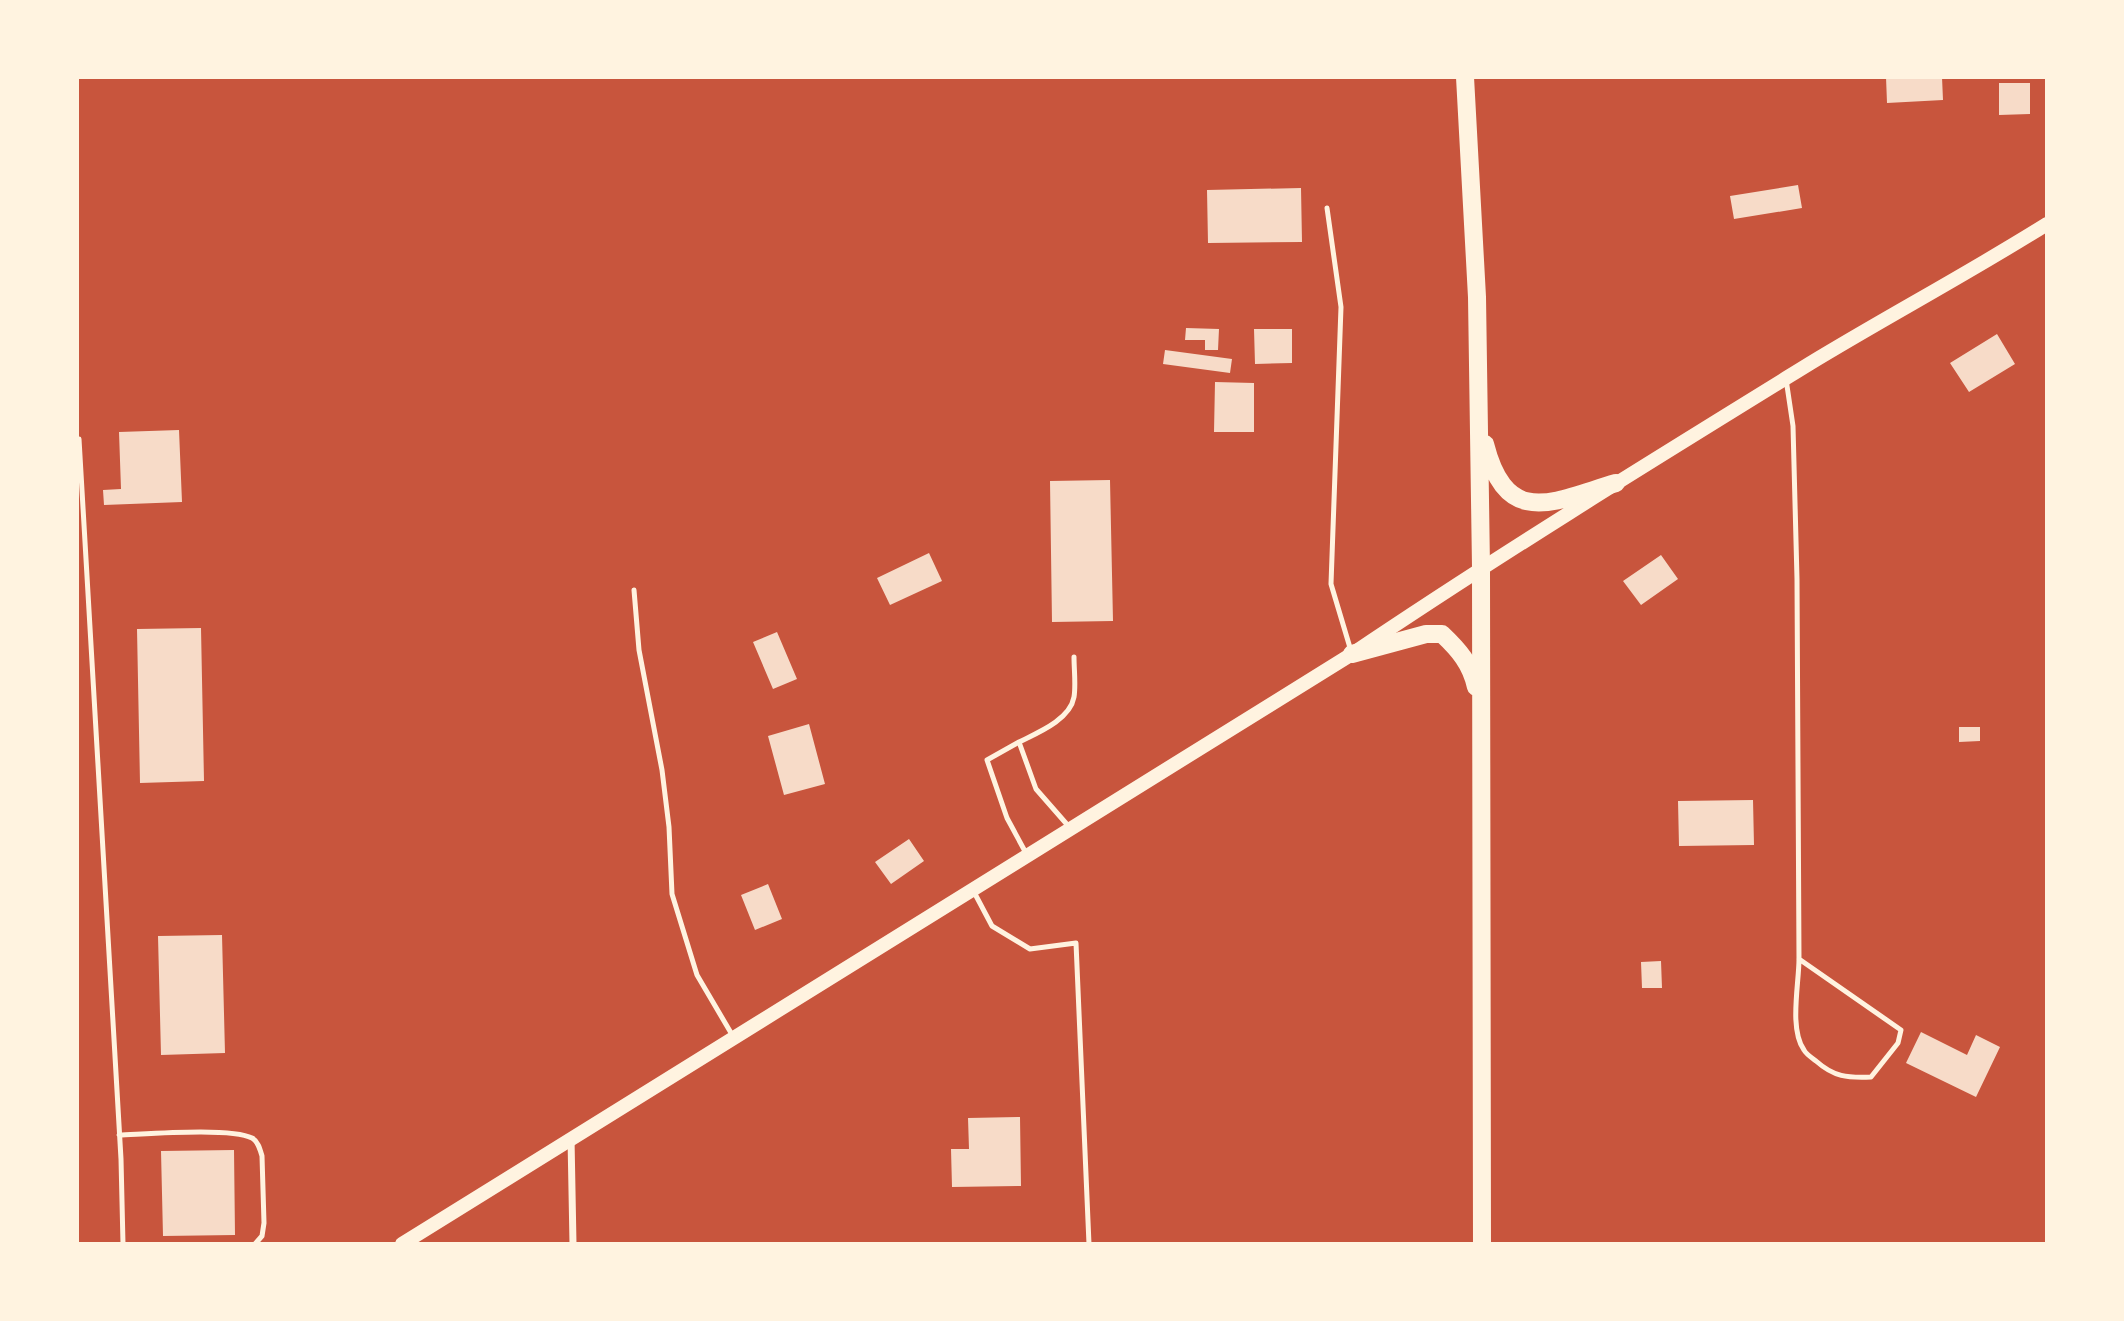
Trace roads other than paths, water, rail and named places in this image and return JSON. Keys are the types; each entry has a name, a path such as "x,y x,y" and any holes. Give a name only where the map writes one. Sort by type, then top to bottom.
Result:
{"main road":[{"path":"1465,77 1477,296 1479,418 1482,1244"},
{"path":"402,1244 1352,654 1481,567 1616,483 2047,224"},
{"path":"1479,418 1491,465 1507,489 1523,503 1544,504 1616,483"},
{"path":"1352,654 1426,634 1441,634 1461,652 1474,676 1481,707"}],"street":[{"path":"571,1137 573,1244"}],"lane":[{"path":"1327,208 1341,307 1331,584 1352,654"},
{"path":"1786,379 1793,426 1797,579 1800,959 1797,1034 1804,1050 1825,1069 1848,1078 1871,1077 1898,1043 1901,1030 1800,959"},
{"path":"79,439 123,1244"},
{"path":"634,590 639,650 662,770 669,827 672,894 697,975 734,1038"},
{"path":"1028,855 1007,818 986,760 1050,726 1066,712 1074,699 1074,657"},
{"path":"1019,742 1036,789 1071,828"},
{"path":"973,890 992,926 1030,949 1076,943 1089,1244"},
{"path":"119,1135 228,1132 253,1138 262,1156 264,1223 262,1236 256,1244"}]}
